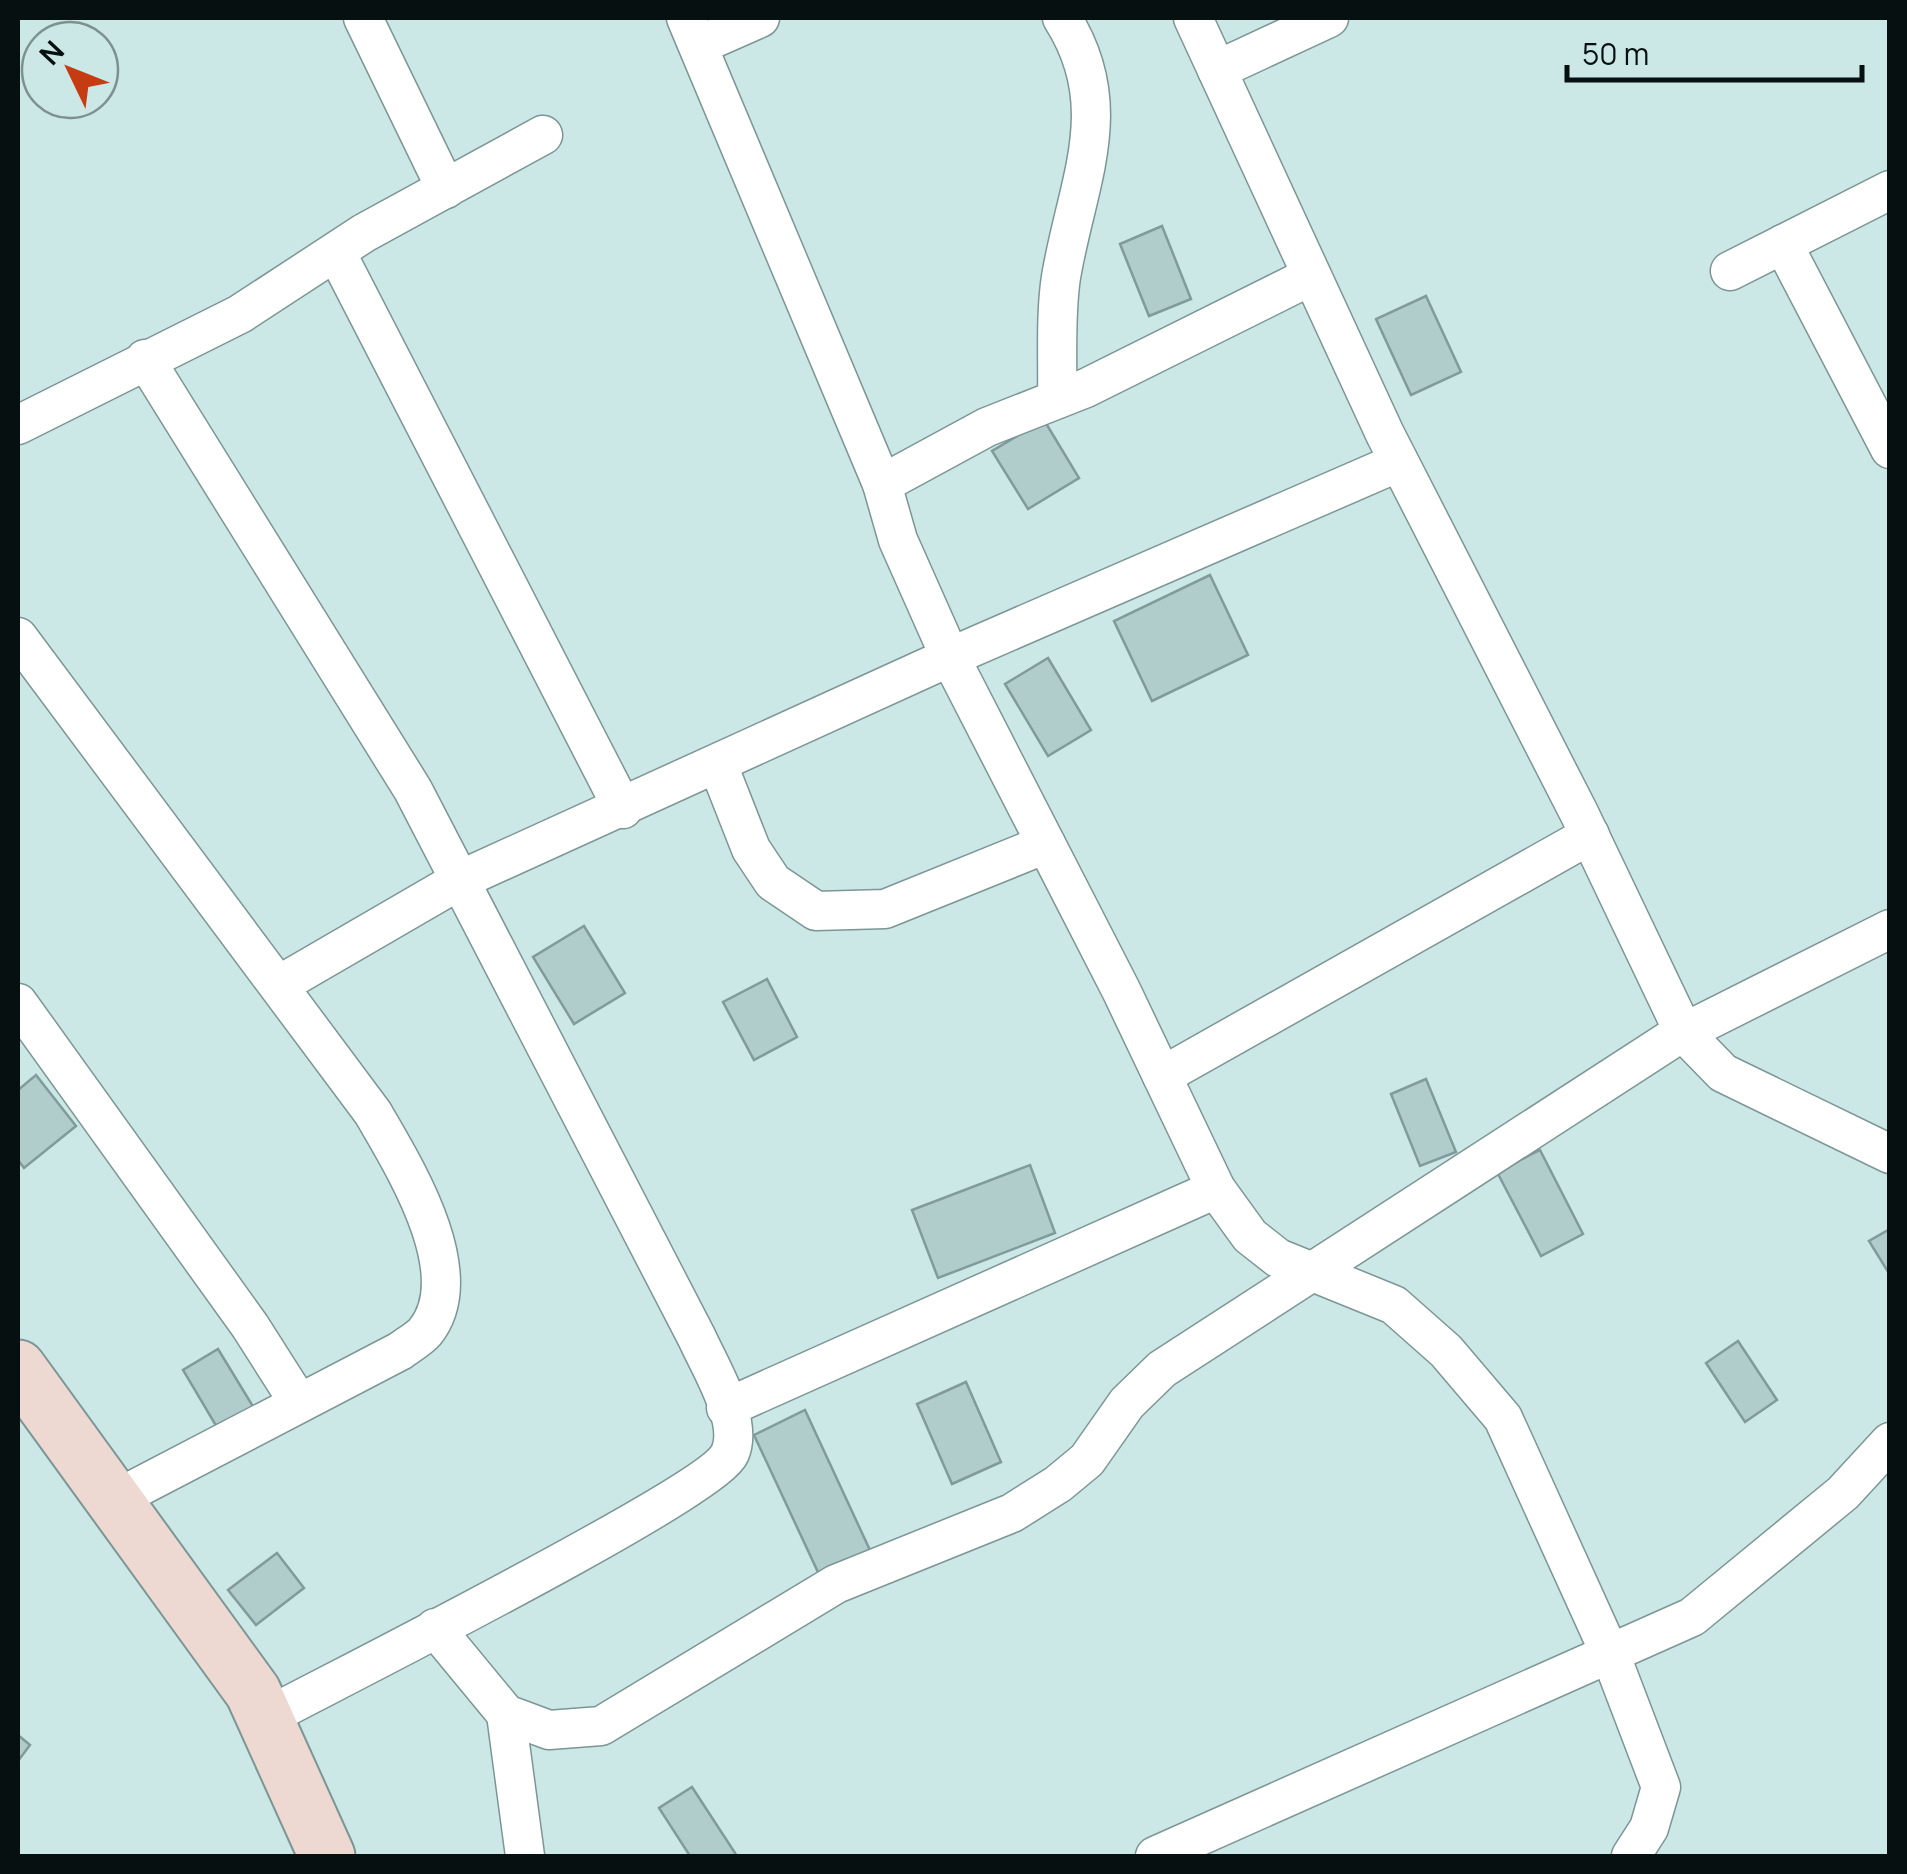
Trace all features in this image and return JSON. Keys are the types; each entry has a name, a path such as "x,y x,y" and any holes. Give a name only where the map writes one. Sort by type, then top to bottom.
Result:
{"street":[{"path":"363,18 446,189"},
{"path":"760,18 693,31 882,484 898,540 950,658 1216,1189 1250,1236 1278,1258 1394,1305 1446,1351 1503,1418 1611,1656 1661,1786 1636,1855"},
{"path":"1056,400 1060,280 1086,166 1093,90 1081,47 1062,18"},
{"path":"1193,18 1400,462 1590,835 1684,1033 1723,1072 1890,1154"},
{"path":"1217,70 1329,18"},
{"path":"18,424 240,314 336,252 542,135"},
{"path":"1730,271 1890,190"},
{"path":"1783,244 1890,449"},
{"path":"336,252 622,809"},
{"path":"882,484 987,427 1056,400 1311,276"},
{"path":"145,359 413,790 698,1338 733,1428 730,1454 708,1476 265,1718"},
{"path":"279,985 460,880 950,658 1400,462"},
{"path":"18,637 373,1113 418,1192 441,1272 437,1310 425,1333 114,1500"},
{"path":"718,765 752,849 773,882 816,911 884,908 1046,844"},
{"path":"1162,1076 1590,835"},
{"path":"435,1628 506,1714 549,1730 600,1726 836,1584 1012,1513 1087,1460 1126,1403 1152,1376 1684,1033 1890,929"},
{"path":"18,1003 250,1326 300,1403"},
{"path":"726,1408 1216,1189"},
{"path":"18,1368 253,1692 328,1856"},
{"path":"1155,1856 1611,1656 1692,1616 1844,1493 1890,1442"},
{"path":"506,1714 525,1856"}],"building":[{"path":"1162,226 1191,299 1149,316 1120,244"},
{"path":"1426,296 1461,372 1411,395 1376,319"},
{"path":"1044,420 1079,478 1028,509 992,451"},
{"path":"1210,575 1248,655 1152,701 1114,621"},
{"path":"1048,658 1091,730 1048,756 1005,684"},
{"path":"584,926 625,993 574,1024 533,957"},
{"path":"767,979 797,1037 754,1060 723,1002"},
{"path":"36,1075 76,1126 24,1168 18,1160 18,1090"},
{"path":"1426,1079 1456,1152 1420,1166 1391,1094"},
{"path":"1540,1150 1583,1234 1541,1256 1497,1172"},
{"path":"1030,1165 1055,1233 938,1278 912,1210"},
{"path":"1890,1229 1890,1275 1869,1241"},
{"path":"1738,1341 1777,1400 1745,1422 1706,1363"},
{"path":"218,1349 254,1408 218,1429 183,1370"},
{"path":"966,1382 1001,1462 952,1484 917,1404"},
{"path":"805,1410 875,1561 824,1585 754,1435"},
{"path":"277,1553 304,1588 256,1625 228,1590"},
{"path":"18,1735 30,1745 18,1761"},
{"path":"692,1787 737,1856 690,1856 659,1808"}]}
